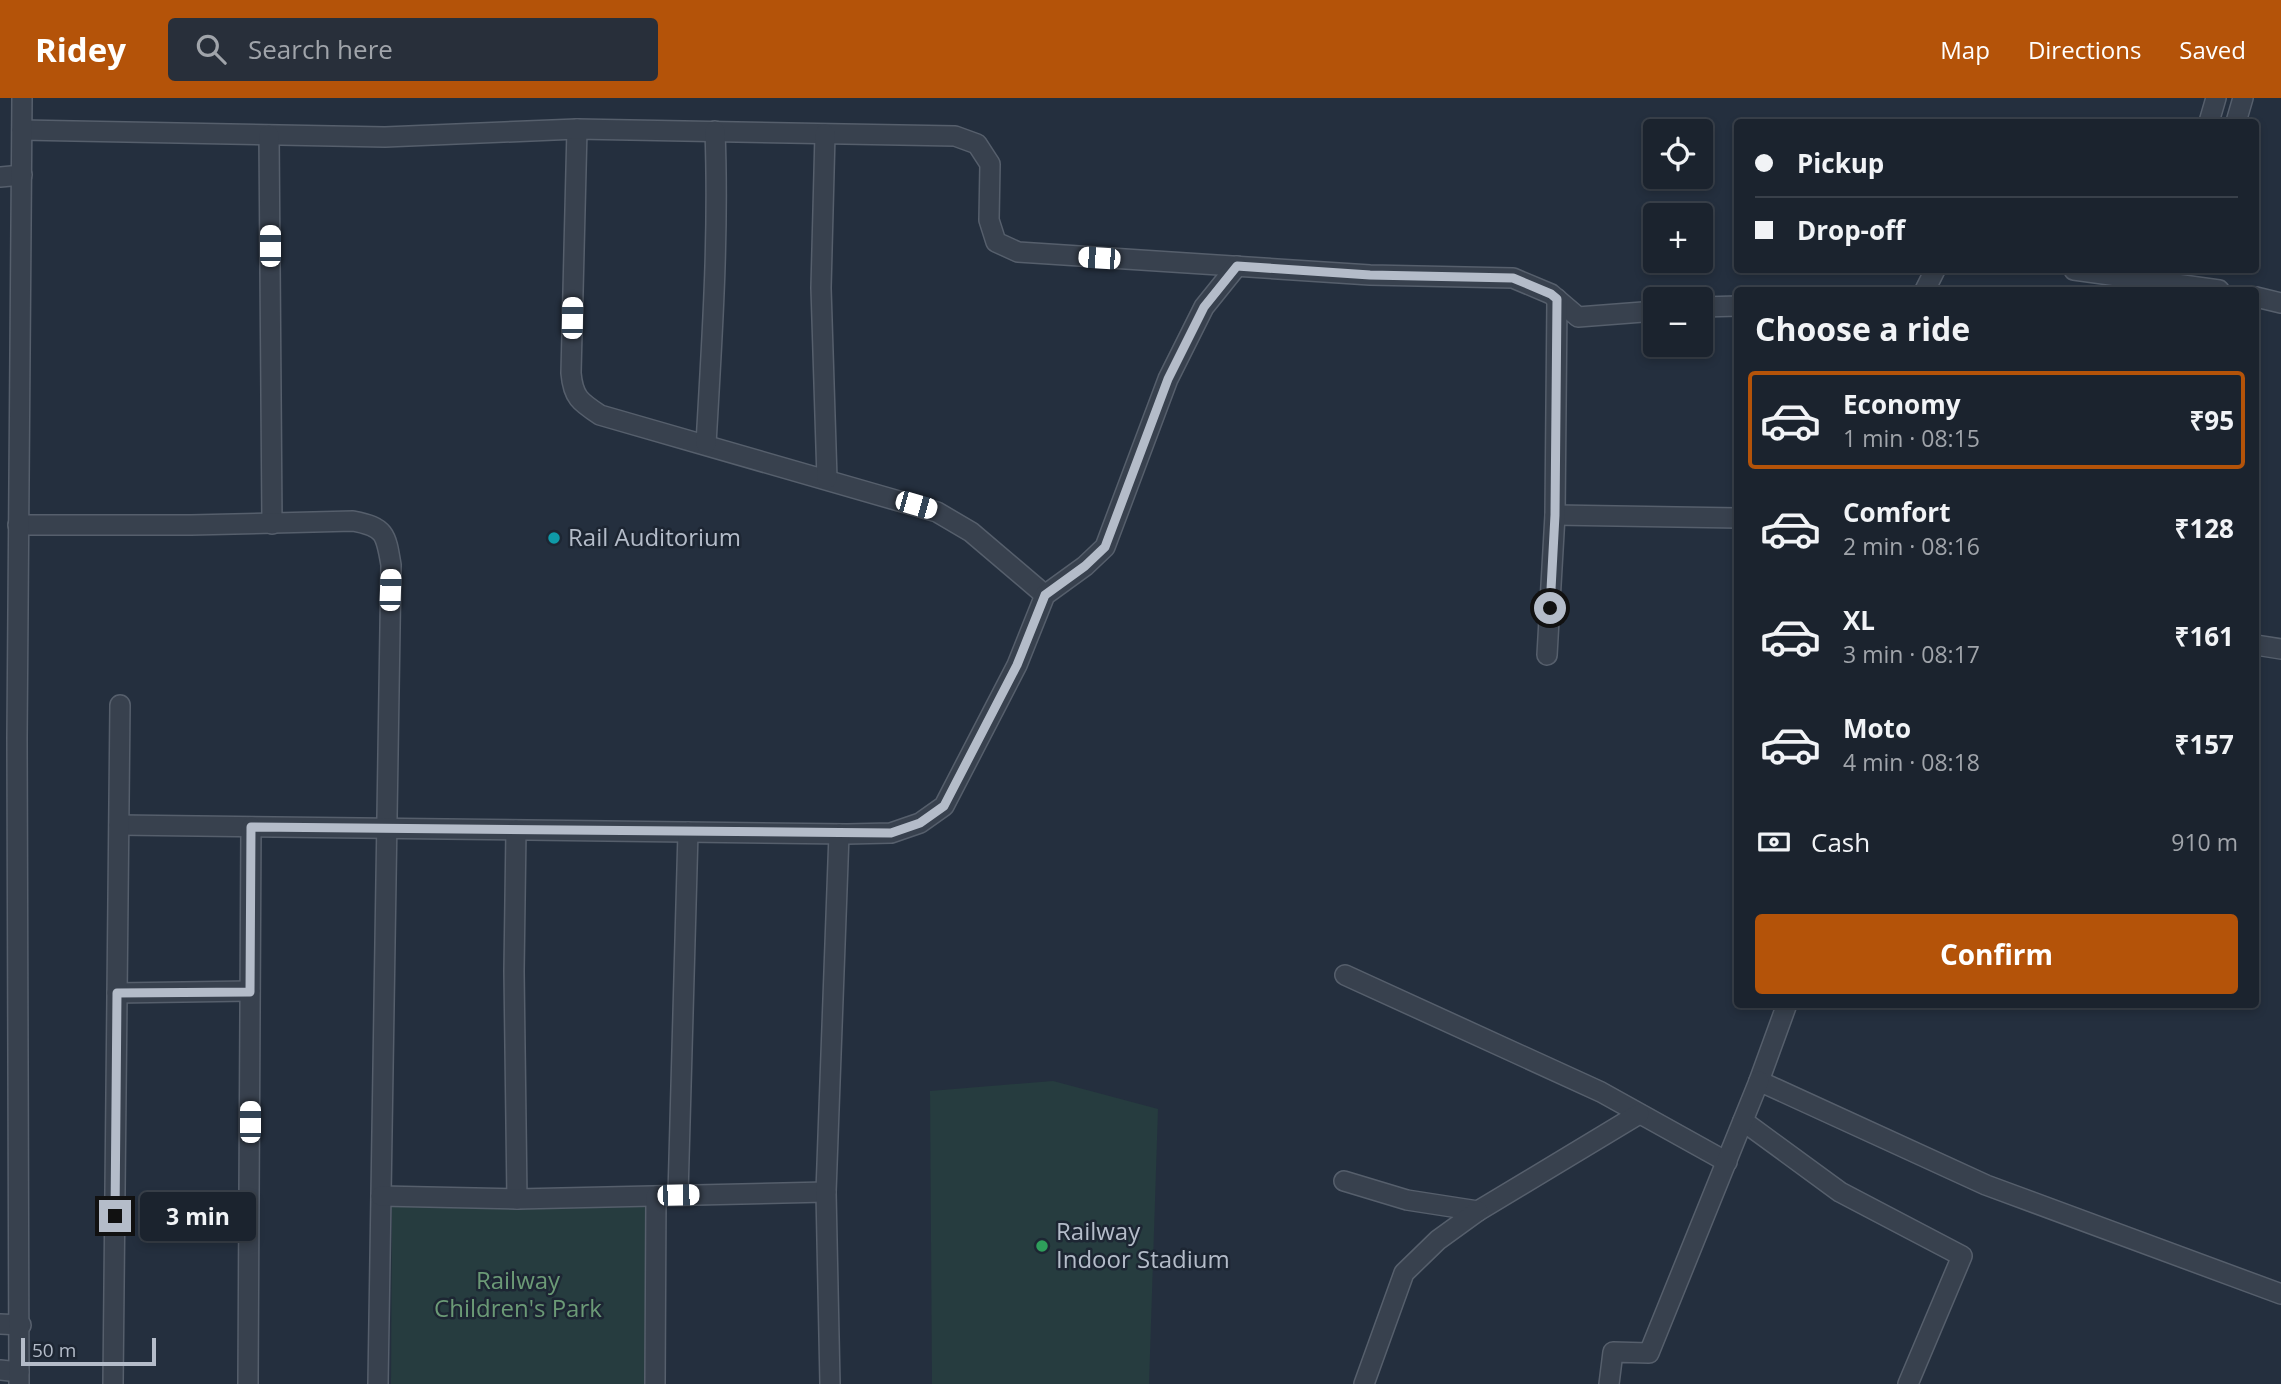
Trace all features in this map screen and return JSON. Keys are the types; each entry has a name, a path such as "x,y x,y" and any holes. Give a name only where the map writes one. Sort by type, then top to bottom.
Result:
{"street":[{"path":"13,1376 21,1325 18,1220 18,525 22,98"},
{"path":"2210,119 2216,98"},
{"path":"2237,119 2242,98"},
{"path":"22,130 385,137 577,129 955,136 977,144 990,164 989,220 996,242 1018,252 1370,275 1513,278 1551,294 1578,317 1643,312"},
{"path":"577,129 571,373 572,389 581,403 600,415 937,512 971,532 1045,595"},
{"path":"706,444 714,314 717,186 715,131"},
{"path":"825,134 821,288 827,479"},
{"path":"269,135 272,524"},
{"path":"0,177 22,175"},
{"path":"119,825 839,834 891,833 920,823 944,806 1017,665 1045,595 1085,566 1105,547 1168,379 1204,307 1237,266"},
{"path":"2120,273 2193,277 2213,287"},
{"path":"2259,298 2281,303"},
{"path":"1547,655 1555,515 1557,299"},
{"path":"1713,307 1734,306"},
{"path":"1555,515 1734,517"},
{"path":"18,525 352,521 373,525 387,537 391,565 378,1384"},
{"path":"2259,645 2281,649"},
{"path":"113,1384 120,705"},
{"path":"248,1384 251,827"},
{"path":"516,830 514,971 517,1199"},
{"path":"678,1195 688,832"},
{"path":"830,1384 826,1192 839,834"},
{"path":"1345,975 1601,1093 1727,1163"},
{"path":"117,993 250,992"},
{"path":"1609,1384 1613,1352 1649,1353 1727,1163 1786,1008"},
{"path":"1759,1081 1986,1185 2281,1294"},
{"path":"1364,1384 1404,1273 1438,1240 1478,1211 1639,1114"},
{"path":"1743,1121 1840,1192 1962,1256 1908,1384"},
{"path":"1344,1181 1407,1200 1478,1211"},
{"path":"380,1196 517,1199 826,1192"},
{"path":"655,1384 656,1196"},
{"path":"0,1324 21,1325"}],"green space":[{"name":"Railway Indoor Stadium","path":"1053,1081 1158,1109 1149,1384 932,1384 930,1091"},
{"name":"Railway Children's Park","path":"646,1204 645,1384 391,1384 392,1205"}],"place":[{"name":"Rail Auditorium","path":"554,538"},
{"name":"Railway Indoor Stadium","path":"1042,1246"}],"route":[{"path":"115,1216 117,993 250,992 251,827 891,833 920,823 944,806 1017,665 1045,595 1085,566 1105,547 1168,379 1204,307 1237,266 1370,275 1513,278 1557,299 1555,515 1550,608"}]}
